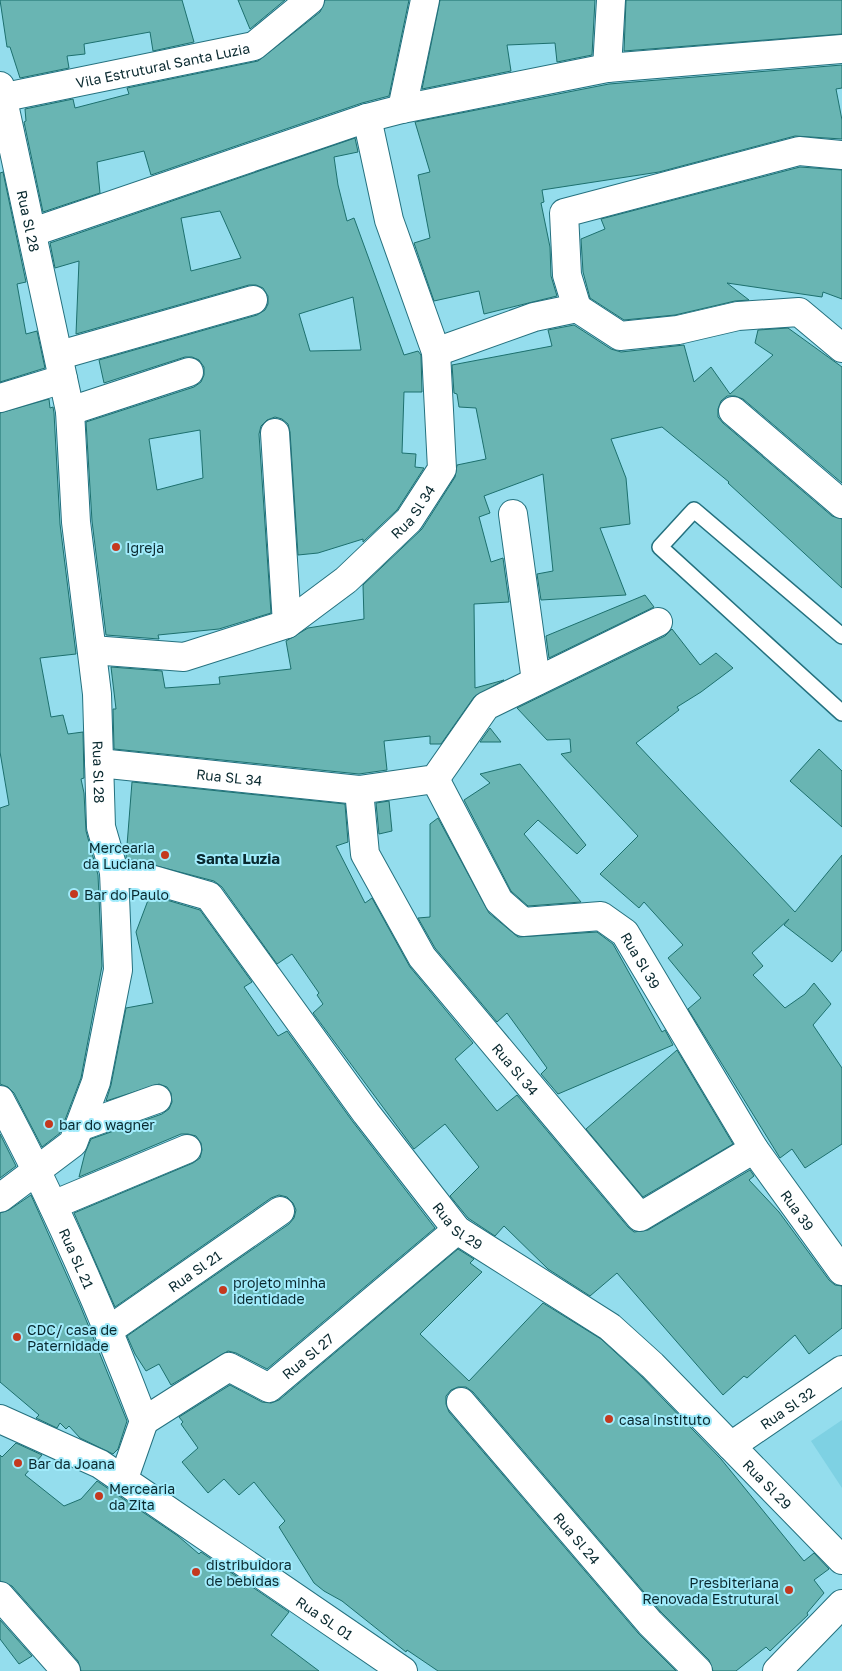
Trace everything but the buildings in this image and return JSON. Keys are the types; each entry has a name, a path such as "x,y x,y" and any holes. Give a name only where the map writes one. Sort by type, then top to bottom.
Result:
{"street":[{"name":"Vila Estrutural Santa Luzia","path":"1,94 254,46 310,0"},
{"path":"402,109 425,0"},
{"path":"607,68 612,0"},
{"path":"33,232 367,118 402,109 607,68 842,49"},
{"name":"Rua Sl 28","path":"0,1198 73,1143 96,1082 118,970 114,872 101,827 97,694 76,522 70,411 33,232 1,94"},
{"name":"Rua Sl 34","path":"92,650 184,658 287,624 346,580 409,520 442,469 436,352 389,220 367,118"},
{"path":"842,155 799,151 564,213 567,275 577,308 620,336 678,330 738,316 799,312 842,348"},
{"path":"0,398 62,367 253,300"},
{"path":"436,352 534,317 577,308"},
{"path":"70,411 189,372"},
{"path":"733,411 842,504"},
{"path":"275,433 287,624"},
{"path":"513,514 536,681"},
{"path":"435,779 486,706 658,622"},
{"name":"Rua SL 34","path":"99,763 359,790 435,779"},
{"name":"Rua Sl 39","path":"435,779 499,901 523,922 601,916 625,933 754,1149"},
{"name":"Rua Sl 34","path":"359,790 366,854 422,957 640,1217 754,1149"},
{"name":"Rua Sl 29","path":"114,872 136,875 209,896 366,1113 457,1230 610,1327 652,1365 842,1560"},
{"path":"79,1127 157,1099"},
{"name":"Rua SL 21","path":"0,1100 38,1170 109,1330 144,1421"},
{"path":"53,1205 186,1149"},
{"name":"Rua 39","path":"754,1149 842,1271"},
{"name":"Rua Sl 21","path":"109,1330 280,1211"},
{"name":"Rua Sl 27","path":"144,1421 229,1367 269,1388 457,1230"},
{"name":"Rua Sl 32","path":"731,1446 842,1370"},
{"name":"Rua Sl 24","path":"461,1402 650,1623 698,1671"},
{"name":"Rua SL 01","path":"0,1419 100,1464 403,1671"},
{"path":"123,1481 144,1421"},
{"path":"0,1596 66,1671"},
{"path":"777,1671 842,1604"}],"lane":[{"path":"842,636 694,510 660,547 842,713"}],"shaded area":[{"path":"842,1420 842,1488 811,1441"}],"place":[{"name":"Igreja","path":"116,547"},
{"name":"Mercearia da Luciana","path":"165,855"},
{"name":"Bar do Paulo","path":"74,894"},
{"name":"bar do wagner","path":"49,1124"},
{"name":"projeto minha identidade","path":"223,1290"},
{"name":"CDC/ casa de Paternidade","path":"17,1337"},
{"name":"casa instituto","path":"609,1419"},
{"name":"Bar da Joana","path":"18,1463"},
{"name":"Mercearia da Zita","path":"99,1496"},
{"name":"distribuidora de bebidas","path":"196,1572"},
{"name":"Presbiteriana Renovada Estrutural","path":"789,1590"}],"district":[{"name":"Santa Luzia","path":"238,858"}]}
